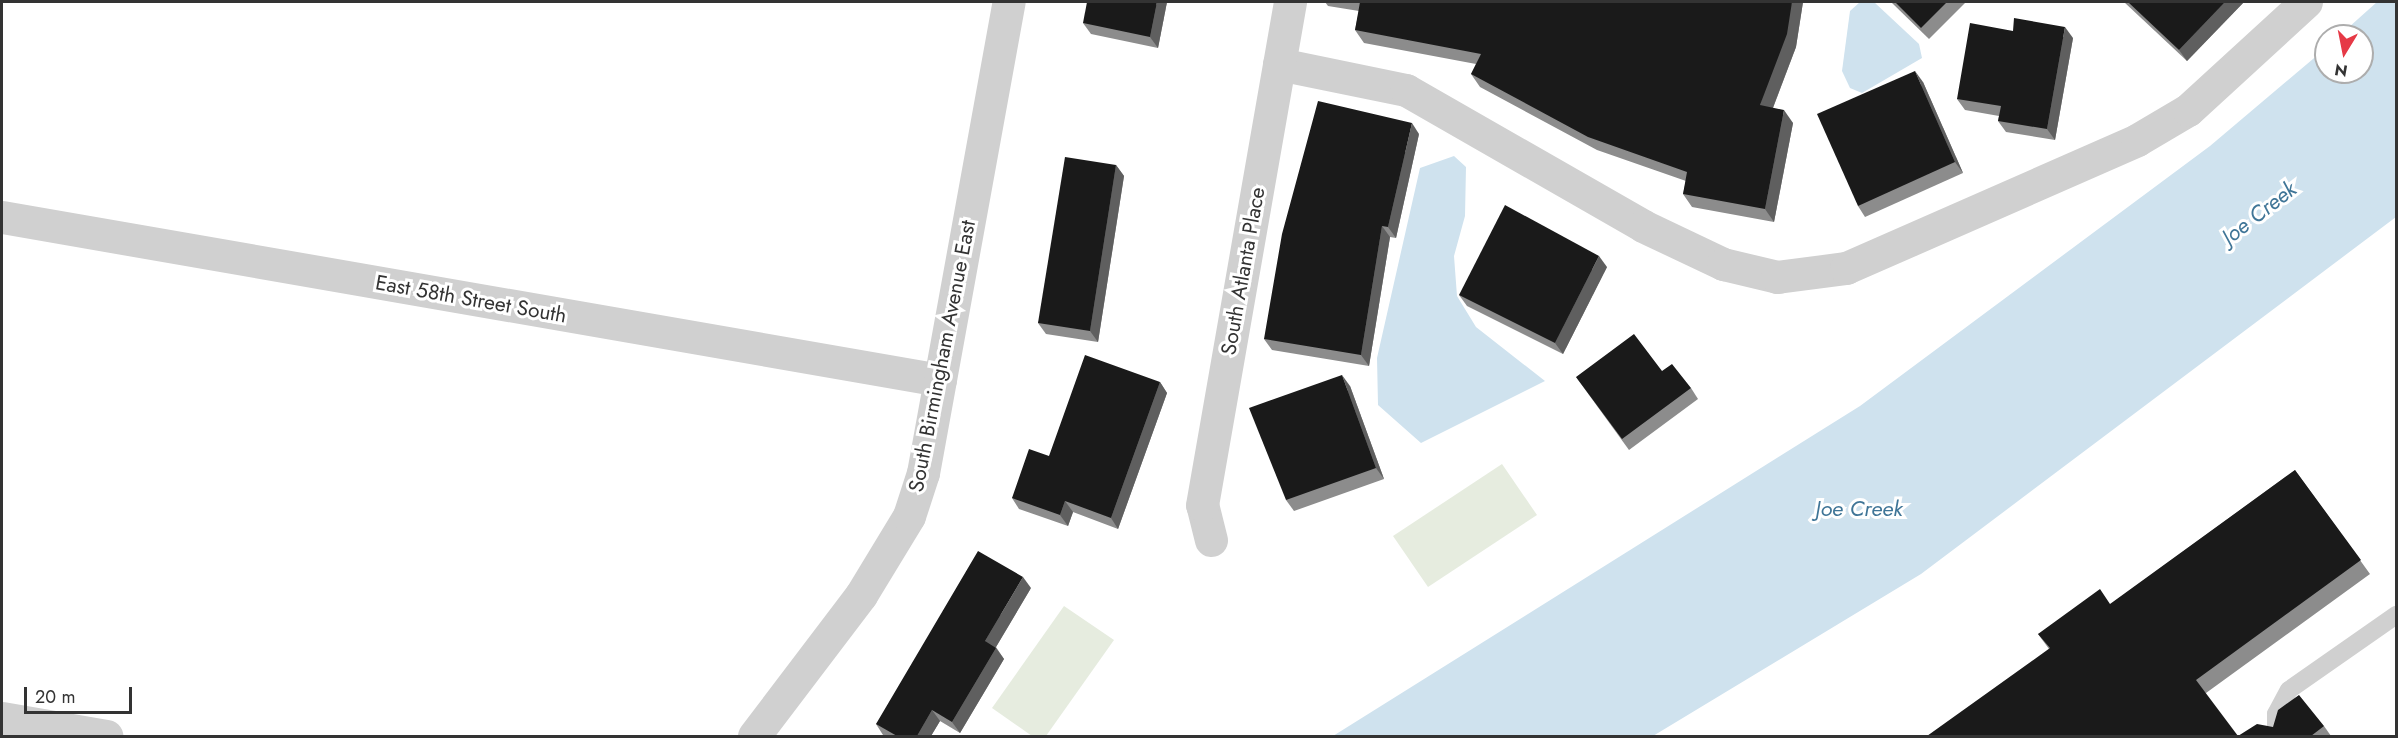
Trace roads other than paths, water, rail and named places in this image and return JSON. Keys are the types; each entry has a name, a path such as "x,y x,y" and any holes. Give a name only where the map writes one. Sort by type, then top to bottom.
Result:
{"street":[{"name":"South Birmingham Avenue East","path":"754,736 891,552 922,473 1009,2"},
{"name":"South Atlanta Place","path":"1211,540 1202,505 1290,2"},
{"path":"1279,64 1406,90 1643,226 1723,264 1778,278 1846,268 2137,140 2188,110 2306,2"},
{"name":"East 58th Street South","path":"2,217 940,380"},
{"path":"2,718 106,736"}],"lane":[{"path":"2276,731 2276,714 2289,690 2397,615"}],"water":[{"path":"1860,2 1874,2 1919,44 1922,58 1862,93 1850,88 1842,71 1850,11"},
{"name":"Joe Creek","path":"2377,2 2396,2 2396,217 1921,574 1653,736 1333,736 1860,406 2210,146 2314,58 2314,84 2374,84 2374,24 2352,24"},
{"path":"1454,156 1466,167 1465,216 1454,256 1457,296 1476,327 1545,381 1421,443 1378,405 1377,358 1420,168"}]}
